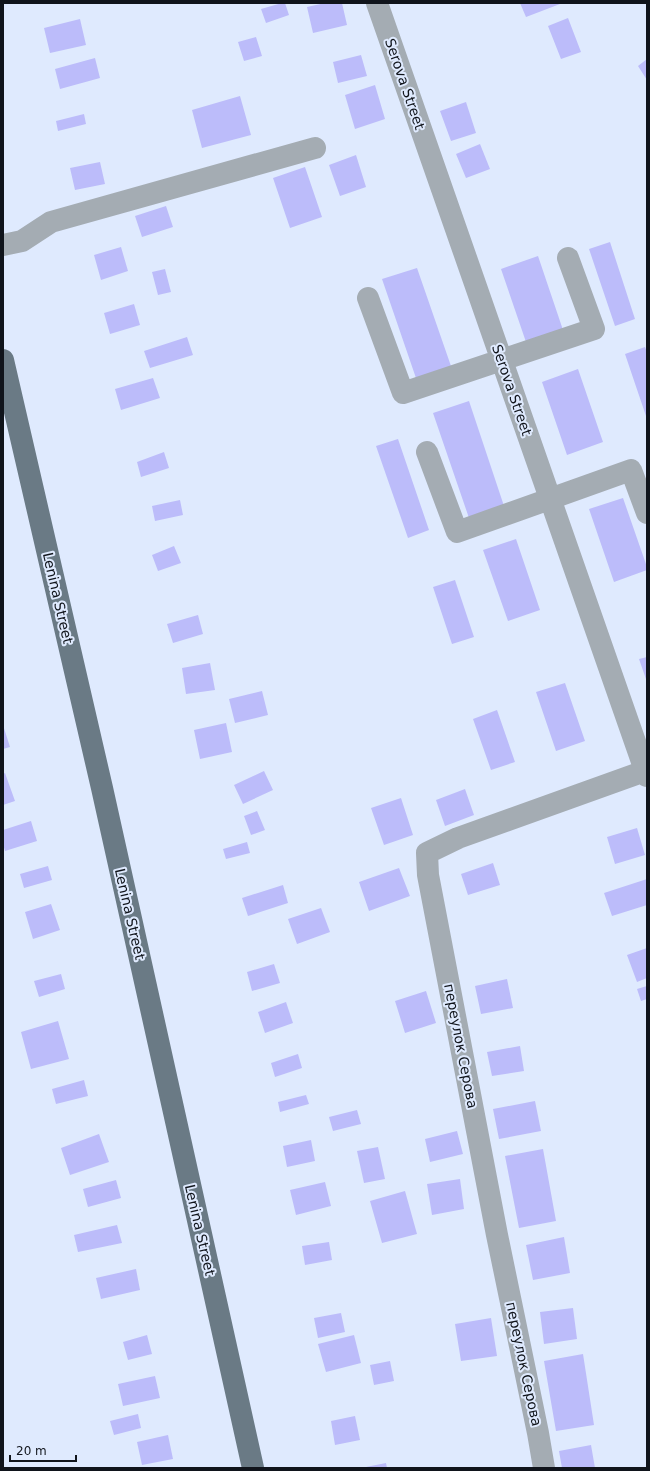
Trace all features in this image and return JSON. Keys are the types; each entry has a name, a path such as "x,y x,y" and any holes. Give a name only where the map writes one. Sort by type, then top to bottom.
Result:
{"main road":[{"name":"Lenina Street","path":"3,360 102,788 253,1468"}],"street":[{"name":"Serova Street","path":"378,3 501,360 644,763"},
{"path":"3,245 22,241 51,222 315,148"},
{"path":"368,298 403,393 594,329 568,258"},
{"path":"427,452 456,532 631,470 647,513"},
{"name":"переулок Серова","path":"544,1468 496,1235 428,875 427,853 458,838 644,763"}],"building":[{"path":"285,3 289,15 266,23 261,9"},
{"path":"325,3 342,3 347,25 313,33 307,7"},
{"path":"520,3 559,3 560,4 526,17"},
{"path":"568,18 581,52 561,59 548,26"},
{"path":"80,19 86,45 50,53 44,28"},
{"path":"256,37 262,56 244,61 238,42"},
{"path":"361,55 367,76 338,83 333,62"},
{"path":"95,58 100,78 60,89 55,69"},
{"path":"647,59 647,80 638,66"},
{"path":"375,85 385,119 355,129 345,95"},
{"path":"240,96 251,135 202,148 192,110"},
{"path":"466,102 476,133 451,141 440,111"},
{"path":"84,114 86,124 58,131 56,121"},
{"path":"480,144 490,169 466,178 456,154"},
{"path":"356,155 366,187 340,196 329,165"},
{"path":"100,162 105,184 75,190 70,168"},
{"path":"305,167 322,217 290,228 273,178"},
{"path":"166,206 173,227 142,237 135,216"},
{"path":"610,242 635,319 615,326 589,249"},
{"path":"121,247 128,271 101,280 94,255"},
{"path":"538,256 563,330 526,342 501,269"},
{"path":"417,268 452,369 417,381 382,279"},
{"path":"165,269 171,292 158,295 152,272"},
{"path":"134,304 140,325 110,334 104,313"},
{"path":"187,337 193,355 150,368 144,351"},
{"path":"645,347 647,352 647,419 625,354"},
{"path":"578,369 603,442 567,455 542,382"},
{"path":"153,378 160,398 121,410 115,389"},
{"path":"469,401 504,506 469,518 433,413"},
{"path":"398,439 429,530 408,538 376,446"},
{"path":"164,452 169,468 141,477 137,462"},
{"path":"623,498 647,570 614,582 589,509"},
{"path":"180,500 183,515 155,521 152,506"},
{"path":"516,539 540,610 508,621 483,550"},
{"path":"174,546 181,563 158,571 152,555"},
{"path":"455,580 474,637 452,644 433,587"},
{"path":"198,615 203,634 173,643 167,624"},
{"path":"647,657 647,682 639,659"},
{"path":"210,663 215,690 186,694 182,668"},
{"path":"565,683 585,741 556,751 536,692"},
{"path":"262,691 268,715 235,723 229,699"},
{"path":"497,710 515,762 491,770 473,719"},
{"path":"226,723 232,752 200,759 194,730"},
{"path":"3,725 10,747 3,749"},
{"path":"264,771 273,790 243,804 234,785"},
{"path":"5,773 15,801 3,805 3,774"},
{"path":"465,789 474,815 445,826 436,800"},
{"path":"401,798 413,835 384,845 371,808"},
{"path":"257,811 265,830 251,835 244,816"},
{"path":"31,821 37,841 5,851 3,844 3,830"},
{"path":"637,828 645,855 615,864 607,837"},
{"path":"247,842 250,853 226,859 223,849"},
{"path":"493,863 500,885 468,895 461,874"},
{"path":"48,866 52,880 24,888 20,874"},
{"path":"399,868 410,896 369,911 359,882"},
{"path":"647,879 647,905 612,916 604,893"},
{"path":"283,885 288,903 248,916 242,898"},
{"path":"51,904 60,930 33,939 25,912"},
{"path":"321,908 330,932 297,944 288,919"},
{"path":"647,948 647,978 637,982 627,955"},
{"path":"274,964 280,983 252,991 247,972"},
{"path":"61,974 65,989 39,997 34,981"},
{"path":"507,979 513,1008 481,1014 475,986"},
{"path":"647,986 647,999 641,1001 637,989"},
{"path":"426,991 436,1023 405,1033 395,1001"},
{"path":"286,1002 293,1023 265,1033 258,1012"},
{"path":"58,1021 69,1059 31,1069 21,1032"},
{"path":"520,1046 524,1071 492,1076 487,1052"},
{"path":"298,1054 302,1068 275,1077 271,1063"},
{"path":"84,1080 88,1096 56,1104 52,1089"},
{"path":"306,1095 309,1104 280,1112 278,1102"},
{"path":"535,1101 541,1131 499,1139 493,1109"},
{"path":"357,1110 361,1124 333,1131 329,1117"},
{"path":"457,1131 463,1154 430,1162 425,1139"},
{"path":"99,1134 109,1162 70,1175 61,1148"},
{"path":"311,1140 315,1161 287,1167 283,1146"},
{"path":"378,1147 385,1179 364,1183 357,1151"},
{"path":"543,1149 556,1221 519,1228 505,1156"},
{"path":"460,1179 464,1209 432,1215 427,1184"},
{"path":"116,1180 121,1198 88,1207 83,1189"},
{"path":"325,1182 331,1206 296,1215 290,1190"},
{"path":"405,1191 417,1234 382,1243 370,1201"},
{"path":"117,1225 122,1243 78,1252 74,1235"},
{"path":"564,1237 570,1273 533,1280 526,1245"},
{"path":"329,1242 332,1260 305,1265 302,1246"},
{"path":"136,1269 140,1290 101,1299 96,1278"},
{"path":"573,1308 577,1339 544,1344 540,1312"},
{"path":"341,1313 345,1332 318,1338 314,1318"},
{"path":"491,1318 497,1356 461,1361 455,1324"},
{"path":"147,1335 152,1354 128,1360 123,1342"},
{"path":"354,1335 361,1363 326,1372 318,1344"},
{"path":"583,1354 594,1425 556,1431 544,1361"},
{"path":"390,1361 394,1381 374,1385 370,1365"},
{"path":"155,1376 160,1398 123,1406 118,1384"},
{"path":"138,1414 141,1428 114,1435 110,1421"},
{"path":"355,1416 360,1440 335,1445 331,1421"},
{"path":"168,1435 173,1459 142,1465 137,1442"},
{"path":"591,1445 595,1468 562,1468 559,1451"},
{"path":"386,1463 387,1468 366,1468 366,1467"}]}
